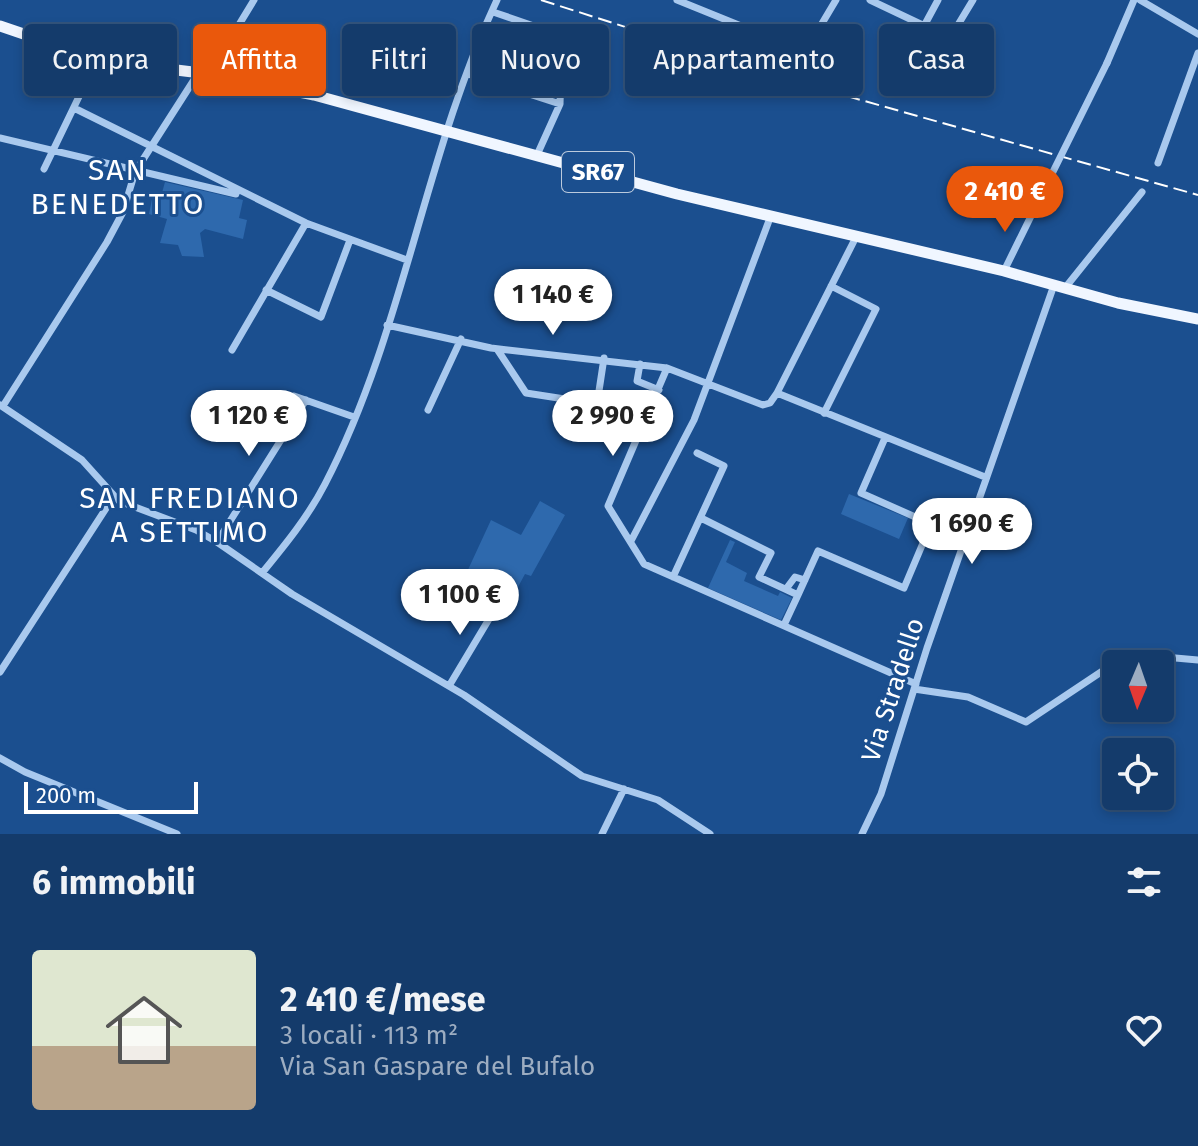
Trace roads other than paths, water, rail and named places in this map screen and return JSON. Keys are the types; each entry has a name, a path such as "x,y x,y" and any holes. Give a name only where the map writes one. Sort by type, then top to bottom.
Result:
{"main road":[{"name":"SR67","path":"0,26 24,34"},
{"name":"SR67","path":"318,96 770,218 1198,319"}],"street":[{"path":"238,24 254,0"},
{"path":"489,24 496,13 497,0"},
{"path":"483,24 497,0"},
{"path":"677,0 805,52 836,0"},
{"path":"870,0 920,24"},
{"path":"925,24 938,0"},
{"path":"958,24 973,0"},
{"path":"1004,271 1137,0 1198,34"},
{"path":"496,13 557,34 562,40 560,104 537,155"},
{"path":"1158,163 1198,53"},
{"path":"262,573 316,501 354,417 472,63"},
{"path":"468,74 560,104"},
{"path":"193,89 135,172 123,212 1,405 82,460 125,504 196,530 217,542 262,573 449,686 582,776 669,805 710,834"},
{"path":"44,169 80,96"},
{"path":"74,108 306,223 407,260"},
{"path":"0,138 135,172 246,195"},
{"name":"Via Stradello","path":"862,834 881,794 985,477 1059,287 1142,192"},
{"path":"631,541 694,420 770,218"},
{"path":"232,350 306,223"},
{"path":"387,325 497,349 604,358 667,368 763,405 768,404 777,393 855,239"},
{"path":"266,290 321,317 350,240"},
{"path":"824,413 876,309 831,286"},
{"path":"428,410 461,339"},
{"path":"497,349 526,393 597,404 604,358"},
{"path":"640,364 637,381 659,390"},
{"path":"667,368 608,506 641,562 915,686 968,697 1026,722 1110,666 1153,656 1198,660"},
{"path":"777,393 985,477"},
{"path":"265,402 291,395 354,417"},
{"path":"217,542 306,400"},
{"path":"885,438 861,493 965,539"},
{"path":"673,577 724,466 697,453"},
{"path":"0,672 114,496"},
{"path":"701,518 771,553 759,577 798,595"},
{"path":"784,625 818,551 904,588 931,524"},
{"path":"786,589 795,577 805,580"},
{"path":"449,686 501,599 479,586"},
{"path":"0,758 25,772 177,834"},
{"path":"602,834 624,789"}],"railway":[{"path":"541,0 804,84 1198,195"}],"district":[{"name":"SAN BENEDETTO","path":"118,187"},
{"name":"SAN FREDIANO A SETTIMO","path":"190,515"}]}
